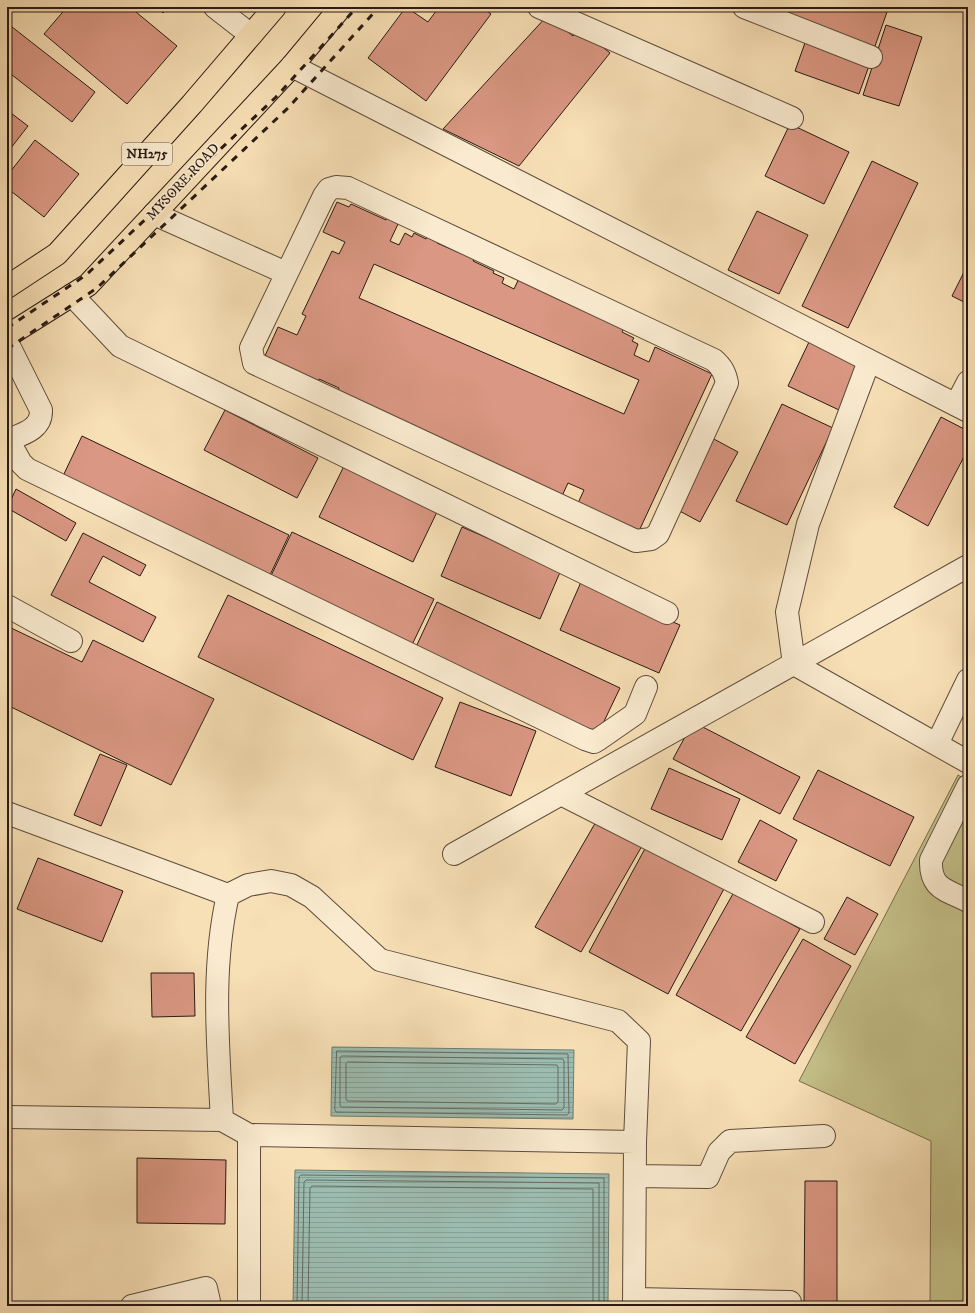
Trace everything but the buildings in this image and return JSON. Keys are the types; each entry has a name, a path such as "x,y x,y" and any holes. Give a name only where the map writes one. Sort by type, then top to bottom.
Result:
{"highway":[{"name":"NH275","path":"7,287 57,254 275,7"},
{"name":"MYSORE ROAD","path":"7,336 88,285 292,66 341,7"}],"street":[{"path":"215,7 251,35"},
{"path":"539,7 792,118"},
{"path":"744,7 871,57"},
{"path":"292,66 962,408 968,382"},
{"path":"336,187 348,188 714,360 724,372 727,383 658,534 651,540 636,541 254,363 251,348 286,273 324,196 329,189 336,187"},
{"path":"154,214 286,273"},
{"path":"72,295 120,346 667,613"},
{"path":"7,342 40,410 41,417 35,427 8,439 20,463 27,469 585,739 594,742 635,714 646,687"},
{"path":"794,664 787,612 808,524 869,361"},
{"path":"454,854 968,566"},
{"path":"7,606 71,640"},
{"path":"794,664 968,762"},
{"path":"937,744 968,680"},
{"path":"968,786 931,860 931,874 936,885 968,901"},
{"path":"561,794 813,922"},
{"path":"7,813 228,895 248,885 271,881 291,885 312,897 380,960 618,1021 640,1042 635,1142 634,1302 790,1302"},
{"path":"222,1120 217,1017 221,922 228,895"},
{"path":"7,1117 222,1120 249,1135 635,1142"},
{"path":"249,1135 250,1306"},
{"path":"635,1176 708,1176 719,1152 730,1141 824,1136"},
{"path":"132,1306 206,1288 210,1306"}],"shaded area":[{"path":"958,775 968,781 968,1306 930,1306 931,1141 799,1081"}],"water":[{"path":"332,1047 574,1050 573,1119 331,1116"},
{"path":"295,1170 609,1174 608,1306 293,1306"}],"railway":[{"path":"7,328 86,275 276,97 357,7"},
{"path":"7,349 97,288 288,108 379,7"}]}
